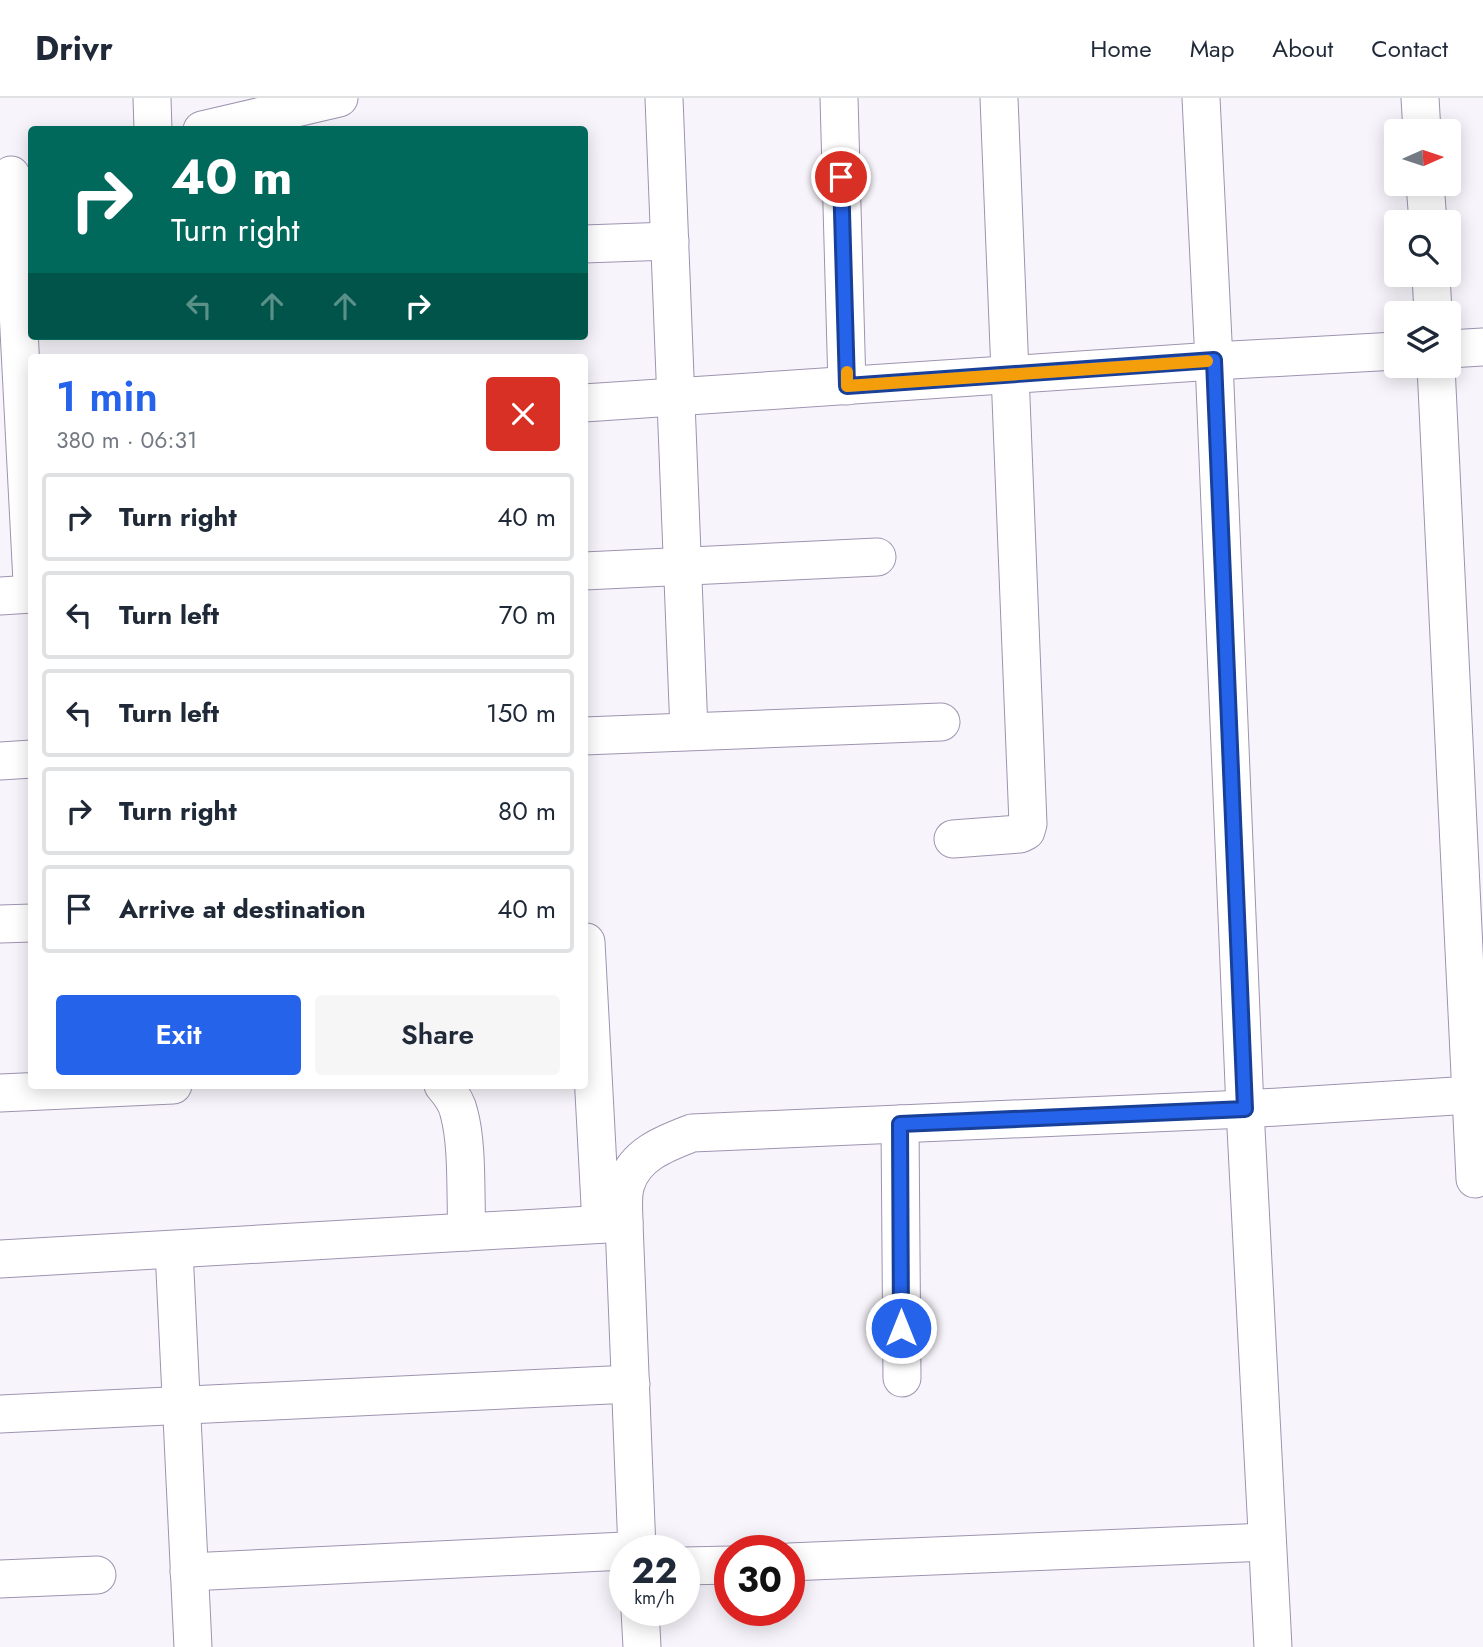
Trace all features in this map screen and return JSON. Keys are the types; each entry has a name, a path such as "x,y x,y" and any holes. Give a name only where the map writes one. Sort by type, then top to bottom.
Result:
{"street":[{"path":"152,98 153,126"},
{"path":"219,126 338,98"},
{"path":"664,98 689,731"},
{"path":"839,98 847,386"},
{"path":"953,839 1020,834 1026,831 1028,824 999,98"},
{"path":"1201,98 1245,1109 1273,1647"},
{"path":"1420,98 1421,119"},
{"path":"14,174 24,268 28,436"},
{"path":"588,244 670,241"},
{"path":"1461,348 1483,347"},
{"path":"588,403 1214,360 1384,352"},
{"path":"1437,378 1475,1179"},
{"path":"588,571 877,557"},
{"path":"0,596 28,594"},
{"path":"588,736 941,722"},
{"path":"0,761 28,760"},
{"path":"0,924 28,923"},
{"path":"588,964 612,1223 631,1384 636,1535"},
{"path":"0,1093 86,1089"},
{"path":"447,1089 459,1110 462,1128 467,1232"},
{"path":"612,1223 625,1185 638,1162 662,1144 692,1133 1245,1109 1471,1095"},
{"path":"900,1124 902,1378"},
{"path":"0,1259 612,1223"},
{"path":"174,1250 193,1647"},
{"path":"0,1413 631,1384"},
{"path":"805,1561 1267,1542"},
{"path":"189,1573 609,1551"},
{"path":"0,1579 97,1575"},
{"path":"641,1626 642,1647"}],"slow traffic":[{"path":"847,372 847,386 1207,361"}],"route":[{"path":"841,177 847,386 1214,360 1245,1109 900,1124 901,1328"}]}
